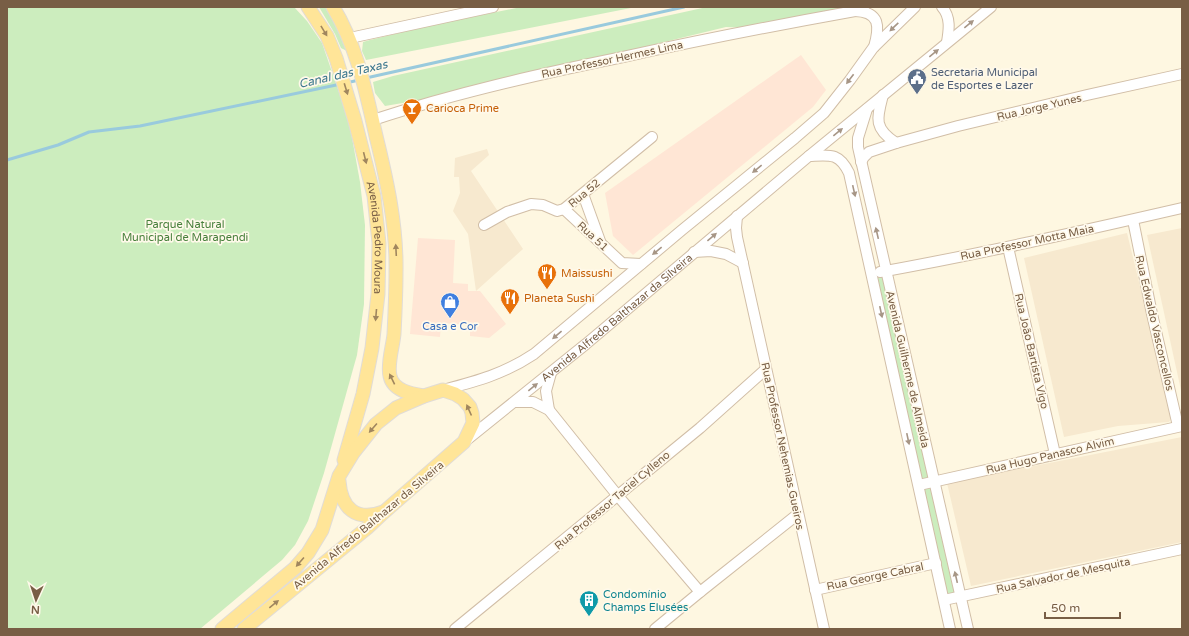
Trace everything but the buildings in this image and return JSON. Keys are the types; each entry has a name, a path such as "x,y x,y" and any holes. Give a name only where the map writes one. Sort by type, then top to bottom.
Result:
{"main road":[{"name":"Avenida Pedro Moura","path":"308,7 327,36 336,58 355,121 374,196 379,243 378,294 374,340 363,394 339,476"},
{"name":"Avenida Pedro Moura","path":"334,7 355,51 372,116 394,217 397,253 394,334 389,364 390,376 399,388 406,392 424,396"},
{"name":"Avenida Alfredo Balthazar da Silveira","path":"222,629 274,587 295,568 308,553 322,530 339,476 353,452 376,424 396,408 443,390"},
{"path":"443,390 455,394 463,399 470,407 473,423 464,442"},
{"name":"Avenida Alfredo Balthazar da Silveira","path":"244,629 367,528 464,442"},
{"path":"339,476 342,498 347,506 355,513 365,516 374,516 384,512"}],"street":[{"path":"350,38 493,7"},
{"name":"Avenida Alfredo Balthazar da Silveira","path":"443,390 480,381 519,364 534,354 641,264 796,138 824,113 873,48 915,7"},
{"path":"942,7 949,24 947,42"},
{"name":"Avenida Alfredo Balthazar da Silveira","path":"464,442 551,373 809,156 991,7"},
{"name":"Rua Professor Hermes Lima","path":"372,116 405,109 539,74 859,9 873,16 876,21 878,29 873,48"},
{"name":"Rua Jorge Yunes","path":"861,162 869,152 896,143 973,122 1182,74"},
{"path":"883,95 878,119 879,126 881,131 896,143"},
{"name":"Avenida Guilherme de Almeida","path":"868,109 858,144 861,162 968,629"},
{"name":"Rua 52","path":"484,225 507,212 531,204 543,205 558,211 564,210 652,137"},
{"name":"Avenida Guilherme de Almeida","path":"809,156 829,155 837,157 842,160 849,173 950,629"},
{"path":"583,194 600,243"},
{"name":"Rua Professor Motta Maia","path":"872,274 1008,247 1182,208"},
{"name":"Rua 51","path":"564,210 622,263"},
{"name":"Rua Professor Nehemias Gueiros","path":"737,216 736,228 743,263 824,629"},
{"name":"Rua Edwaldo Vasconcellos","path":"1133,220 1151,306 1180,426"},
{"name":"Rua João Bartista Vigo","path":"1008,247 1055,454"},
{"path":"694,252 711,251 726,254 743,263"},
{"path":"619,283 622,263 641,264"},
{"name":"Rua Professor Taciel Cylleno","path":"455,629 700,428 766,369"},
{"path":"549,410 546,390 551,373"},
{"path":"515,402 533,402 549,410 618,496 700,592"},
{"name":"Rua Hugo Panasco Alvim","path":"919,485 1180,426"},
{"path":"655,629 798,514"},
{"name":"Rua Salvador de Mesquita","path":"944,600 1182,549"},
{"name":"Rua George Cabral","path":"815,590 936,563"}],"shaded area":[{"path":"801,55 826,90 813,107 633,255 613,236 605,193"},
{"path":"487,149 489,155 471,171 523,249 476,291 468,234 453,211 460,193 459,177 454,177 455,158"},
{"path":"1182,228 1182,395 1147,235"},
{"path":"1127,233 1172,417 1169,422 1118,426 1064,437 1024,258"},
{"path":"418,238 455,240 453,283 468,284 468,291 480,291 506,324 489,338 470,336 470,325 441,323 440,337 410,334"},
{"path":"1182,437 1182,542 971,586 947,483"}],"green space":[{"name":"Parque Natural Municipal de Marapendi","path":"7,7 294,7 307,21 322,43 349,121 360,182 365,225 364,304 357,355 324,473 308,521 295,545 282,560 200,629 7,629"},
{"path":"319,7 329,7 347,51 341,48 335,34"},
{"path":"521,7 636,7 366,60 362,51 363,42 370,40 427,26"},
{"path":"707,7 846,7 790,18 752,28 726,27 438,97 385,106 375,93 373,82 393,76"},
{"path":"886,271 961,597 944,600 872,274"}],"waterway":[{"name":"Canal das Taxas","path":"366,78 684,7"},
{"name":"Canal das Taxas","path":"346,83 359,80"},
{"name":"Canal das Taxas","path":"7,160 58,145 89,132 140,126 341,84"}],"place":[{"name":"Secretaria Municipal de Esportes e Lazer","path":"917,95"},
{"name":"Carioca Prime","path":"412,125"},
{"name":"Maissushi","path":"547,290"},
{"name":"Planeta Sushi","path":"510,315"},
{"name":"Casa e Cor","path":"450,319"},
{"name":"Condomínio Champs Elusées","path":"589,617"}]}
